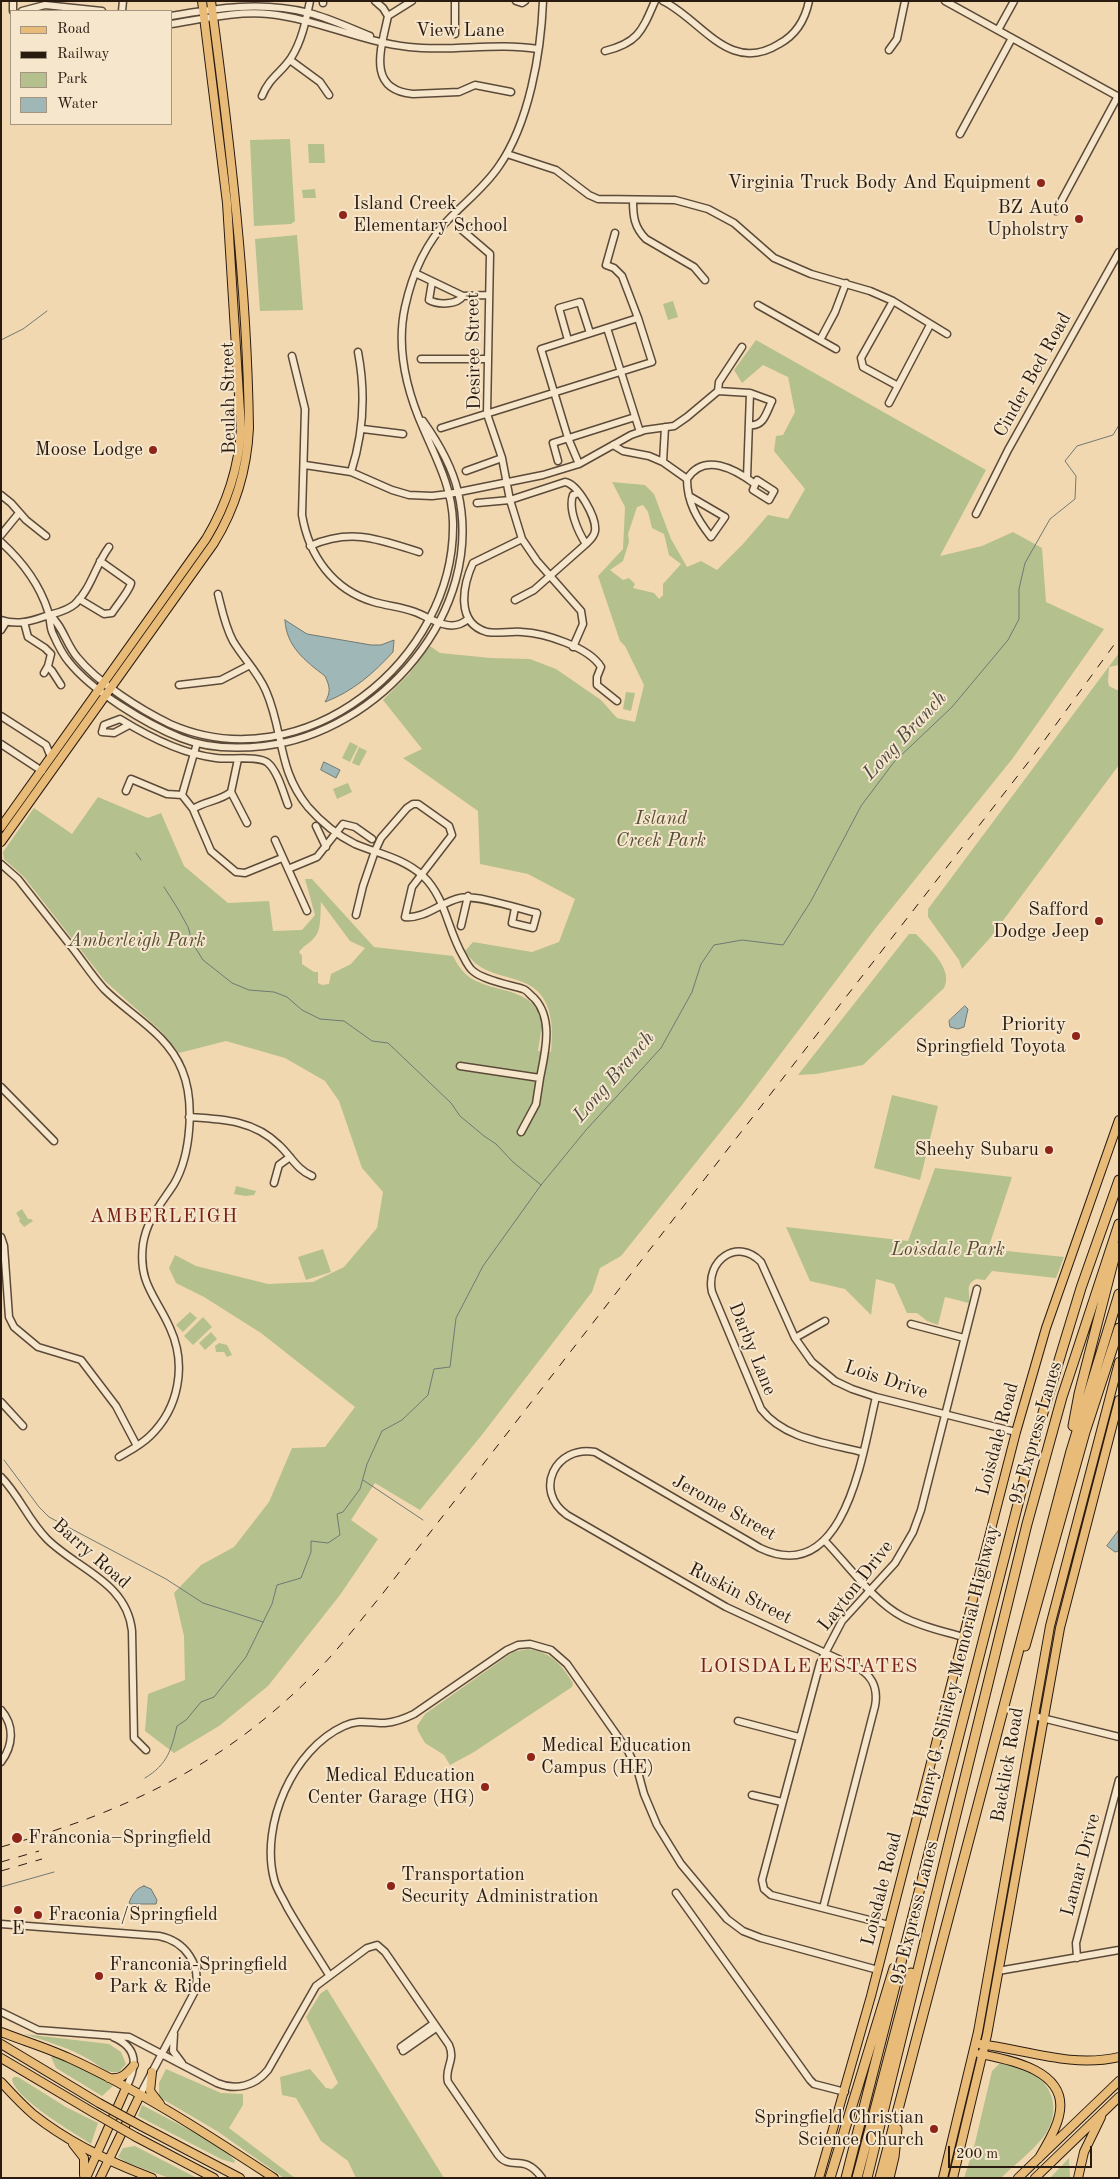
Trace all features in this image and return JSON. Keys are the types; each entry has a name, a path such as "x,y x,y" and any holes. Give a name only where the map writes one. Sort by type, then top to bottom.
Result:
{"highway":[{"name":"Henry G. Shirley Memorial Highway","path":"846,2178 1034,1440 1078,1297 1119,1180"},
{"name":"95 Express Lanes","path":"867,2178 1033,1501 1062,1397 1119,1224"},
{"path":"1070,1451 1076,1408 1119,1239"},
{"path":"880,2178 1070,1451 1119,1294"},
{"path":"1002,1710 1023,1653 1083,1441 1119,1328"},
{"path":"857,2178 907,1989 918,1950 930,1918"},
{"path":"830,2178 888,1983 907,1935"},
{"path":"889,2178 895,2150 900,2104"}],"main road":[{"name":"Beulah Street","path":"1,842 103,692 104,682 206,539 223,510 234,479 241,428 229,228 223,160 202,1"},
{"name":"Beulah Street","path":"1,827 51,757 103,692 112,688 214,543 230,514 242,482 250,428 238,228 232,159 212,5"},
{"path":"229,228 238,228"},
{"name":"Loisdale Road","path":"819,2178 845,2092 878,1970 1016,1432 1046,1328 1119,1120"},
{"name":"Backlick Road","path":"943,2178 976,2044 1057,1596 1119,1362"},
{"name":"Backlick Road","path":"953,2178 985,2045 1043,1718 1067,1598 1119,1400"},
{"path":"1,2032 56,2052 140,2095 274,2178"},
{"path":"1,2044 141,2126 240,2178"},
{"path":"976,2044 1066,2060 1099,2060 1119,2057"},
{"path":"974,2053 1029,2067 1045,2077 1056,2090 1060,2102 1059,2116 1039,2158"},
{"path":"1,2058 94,2114 214,2178"},
{"path":"108,2078 120,2078 134,2065"},
{"path":"152,2072 150,2091 167,2111"},
{"path":"1018,2178 1119,2081"},
{"path":"1,2082 34,2116 62,2134 109,2159 152,2178"},
{"path":"85,2178 126,2088"},
{"path":"100,2178 140,2095"},
{"path":"1035,2178 1119,2097"},
{"path":"1078,2178 1082,2157 1103,2112"},
{"path":"62,2134 84,2156 85,2178"},
{"path":"950,2154 959,2156"}],"street":[{"path":"262,96 267,84 290,60 298,44 310,1"},
{"path":"375,1 388,16"},
{"path":"412,1 388,16 378,59 380,72 388,84 397,90 412,94 459,92 475,85 511,92"},
{"path":"455,1 455,34"},
{"path":"516,1 522,3 525,1"},
{"path":"50,614 56,620 75,654 85,666 112,688 167,722 194,732 238,739 278,735 325,719 370,693 407,656 423,633 443,588 451,553 453,520 444,474 418,414 405,374 402,345 405,308 415,273 440,230 487,182 507,154 518,129 526,101 538,49 544,1"},
{"path":"604,51 624,46 637,36 645,26 655,1"},
{"path":"663,1 680,11 719,45 740,52 752,53 770,49 790,37 804,17 809,1"},
{"path":"889,50 897,39 905,1"},
{"path":"945,1 1118,96 1056,211"},
{"path":"998,30 1014,1"},
{"path":"26,10 45,5 92,10"},
{"name":"View Lane","path":"172,16 203,10 212,5 267,6 308,12 382,42"},
{"name":"View Lane","path":"172,24 232,15 268,14 382,42 420,48 506,46 538,49"},
{"path":"960,134 1012,38"},
{"path":"290,60 320,82 329,95"},
{"path":"507,154 556,170 589,195 598,199 675,200 708,209 734,223 774,258 811,274 846,283 893,301 947,334"},
{"path":"633,200 633,218 640,233 646,239 694,267 705,280"},
{"name":"Desiree Street","path":"462,230 490,254 487,414 502,458 510,500 522,539 537,561 575,603 583,618 582,629 573,647"},
{"path":"441,428 652,362 638,318 620,273 606,265 615,232"},
{"name":"Cinder Bed Road","path":"976,514 1008,450 1119,252"},
{"path":"415,273 463,296 488,295"},
{"path":"432,282 429,295 430,300 433,302 456,302 460,301 463,296"},
{"path":"820,340 835,312 846,283"},
{"path":"893,301 861,358 861,363 863,367 898,386"},
{"path":"568,340 559,308 580,302 590,333"},
{"path":"758,305 836,349"},
{"path":"580,464 568,438 540,349 638,318"},
{"path":"889,403 930,325"},
{"path":"607,328 640,432"},
{"path":"305,465 351,472 392,490 409,495 432,496 458,493 543,475 580,464 640,432 674,426 682,421 718,390 719,382 742,347"},
{"path":"351,472 362,429 364,392 358,352"},
{"path":"292,356 305,409 305,465 302,515 310,546 319,562 333,579 353,593 373,602 403,608 454,627 468,619"},
{"path":"421,359 487,359"},
{"path":"718,390 750,393 772,401 762,423 757,426 749,425"},
{"path":"747,478 750,393"},
{"path":"1,542 30,573 43,596 50,614 52,632 67,660 82,676 103,692 155,727 197,743 222,746 252,747 280,744 303,738 328,728 373,702 392,685 410,665 438,622 452,591 460,556 462,524 458,493 452,472 439,446 418,414"},
{"path":"558,460 552,442 635,417"},
{"path":"663,462 665,427"},
{"path":"362,429 403,434"},
{"path":"613,445 623,451 649,456 663,462 687,479"},
{"path":"466,471 502,458"},
{"path":"689,496 725,517 711,537 698,520 689,496 687,479 694,471 714,464 724,466 755,484"},
{"path":"477,503 510,500 565,482 571,483 592,515 595,527 593,538 551,577 534,590 515,600"},
{"path":"579,493 573,494 571,500 573,512 586,544"},
{"path":"1,495 46,536"},
{"path":"1,535 19,513"},
{"path":"310,546 333,538 355,536 376,539 419,552"},
{"path":"522,539 473,563 466,585 463,604 468,619 488,632 542,634 573,647 597,662 601,668 597,677 597,685 617,701"},
{"path":"1,630 4,621 24,622 63,611 74,604 79,599 109,548"},
{"path":"79,599 104,614 112,613 120,599 130,588 131,583 126,578 100,561"},
{"path":"218,594 229,633 261,681 269,697 286,770 295,787 318,818 355,844 404,862 422,875 432,885 443,904 453,940 473,972 505,985 526,989 538,1002 545,1017 546,1033 540,1078 536,1104 530,1118 520,1132"},
{"path":"24,622 28,637 51,654 46,670 52,671 61,686"},
{"path":"179,685 221,680 250,665"},
{"path":"1,716 46,745 51,757"},
{"path":"129,725 163,743 194,754 266,761 273,769 288,804"},
{"path":"182,795 197,743"},
{"path":"1,744 42,771"},
{"path":"193,809 198,805 224,798 231,792 238,759"},
{"path":"126,791 131,779 167,794 182,795 193,809 211,850 236,872 245,873 282,858"},
{"path":"283,794 295,787"},
{"path":"231,792 247,823"},
{"path":"356,915 363,886 381,838 407,808 413,804 418,804 449,826 452,835 410,892 405,917 414,918 443,904 468,896 515,908"},
{"path":"288,869 317,857 343,824 347,824 372,839"},
{"path":"316,826 326,847"},
{"path":"275,840 307,911"},
{"path":"1,864 18,878 104,988 156,1033 169,1047 179,1063 186,1081 189,1116 182,1166 174,1184 151,1218 145,1234 142,1253 148,1289 169,1325 176,1344 179,1363 178,1384 173,1403 164,1420 150,1436 119,1457"},
{"path":"461,926 468,896"},
{"path":"460,1066 540,1078"},
{"path":"1,1087 54,1141"},
{"path":"189,1116 231,1120 255,1128 273,1139 302,1171 312,1176"},
{"path":"274,1183 279,1165 290,1157"},
{"path":"2,1239 9,1317 12,1324 38,1347 81,1360 116,1406 137,1446"},
{"name":"Lois Drive","path":"727,1254 736,1252 748,1253 761,1262 795,1338 807,1357 828,1376 852,1389 1016,1432"},
{"name":"Darby Lane","path":"727,1254 720,1259 713,1269 711,1284 761,1409 772,1422 784,1430 862,1452"},
{"name":"Layton Drive","path":"889,1925 771,1895 763,1887 762,1880 815,1677 824,1653 842,1621 895,1563 913,1532 977,1289"},
{"path":"795,1338 825,1321"},
{"path":"911,1324 964,1338"},
{"name":"Jerome Street","path":"555,1468 560,1461 571,1454 586,1451 598,1453 760,1548 773,1553 788,1555 803,1553 825,1541 846,1509 876,1396"},
{"path":"1,1402 23,1426"},
{"name":"Ruskin Street","path":"555,1468 552,1477 552,1495 562,1511 726,1607 865,1673 874,1682 877,1696 823,1908"},
{"name":"Barry Road","path":"1,1477 47,1539 108,1584 124,1601 130,1615 132,1630 134,1738 146,1750"},
{"path":"825,1541 887,1606 906,1619 963,1636"},
{"path":"329,1975 296,1922 274,1879 272,1850 275,1820 283,1796 304,1757 315,1745 349,1723 401,1721 507,1650 526,1644 551,1650 567,1664 633,1760 649,1808 665,1841 681,1864 727,1919 743,1931 761,1938 878,1970"},
{"path":"1,1710 8,1721 12,1734 9,1750 1,1762"},
{"path":"1034,1716 1119,1737"},
{"path":"738,1721 799,1736"},
{"name":"Lamar Drive","path":"1077,1958 1076,1943 1119,1780"},
{"path":"752,1795 782,1802"},
{"path":"676,1893 810,2080 814,2084 845,2092"},
{"path":"1,1924 156,1936 175,1942 195,1963 197,1981 193,1998 175,2027 140,2095"},
{"path":"1,2012 38,2030 130,2037 225,2086 244,2086 256,2081 268,2070 314,1989 329,1975 367,1948 377,1944 385,1952 449,2045 452,2053 452,2062 447,2075 448,2082 498,2156 508,2163 522,2162 532,2166 542,2178"},
{"path":"998,1971 1119,1950"},
{"path":"402,2049 435,2026"},
{"path":"175,2027 173,2051 178,2059 189,2068"},
{"path":"109,2036 119,2040 128,2047 132,2055 134,2065 126,2088"}],"green space":[{"path":"290,139 295,221 291,224 254,226 250,140"},
{"path":"308,144 324,144 325,163 309,163"},
{"path":"315,189 316,198 303,198 302,190"},
{"path":"297,235 303,310 260,311 255,239"},
{"path":"673,301 678,317 668,320 663,304"},
{"path":"756,340 986,470 940,556 982,546 1013,532 1042,548 1046,602 1104,629 1013,758 875,929 742,1105 621,1256 600,1268 592,1292 481,1436 420,1510 375,1483 351,1520 378,1539 340,1595 268,1686 219,1726 174,1753 145,1731 148,1694 185,1680 184,1636 174,1593 201,1565 234,1547 269,1502 292,1448 325,1447 355,1407 261,1333 204,1297 176,1283 169,1268 175,1255 196,1266 268,1284 313,1282 344,1267 377,1228 383,1192 362,1168 339,1101 325,1081 285,1058 226,1041 179,1053 162,1032 105,981 24,877 4,859 3,852 34,808 72,834 98,797 148,818 161,813 184,866 228,903 269,901 273,931 302,930 315,915 305,879 312,879 374,947 453,956 462,970 472,979 525,998 533,1004 538,1012 541,1023 538,1051 551,1052 551,1019 544,999 538,991 517,980 482,968 465,951 473,942 532,952 559,942 575,899 528,874 480,864 478,811 403,758 422,749 383,700 409,674 430,646 440,653 491,658 530,659 556,669 601,700 617,718 635,722 644,685 625,646 620,641 598,576 623,549 625,507 612,482 645,485 654,494 671,539 687,567 701,561 717,570 768,515 788,519 805,489 774,451 776,436 783,435 795,412 788,377 763,365 742,383 734,370","holes":["643,505 648,512 652,528 664,534 669,555 681,564 663,584 663,595 659,599 654,593 633,588 635,584 629,578 623,580 610,570 623,561 629,542 628,534 637,507","321,902 350,941 365,948 351,964 331,974 329,984 322,985 318,983 318,972 314,972 302,964 302,956 299,952 317,935"]},
{"path":"1119,653 1119,665 1109,667 1108,681 1109,686 1119,691 1119,765 990,938 962,969 959,960 928,917 928,909"},
{"path":"626,692 635,693 631,711 623,709"},
{"path":"350,742 358,746 350,762 342,758"},
{"path":"359,747 367,751 359,766 352,763"},
{"path":"348,783 352,792 337,799 333,789"},
{"path":"909,934 916,934 943,966 946,973 944,988 863,1065 816,1074 798,1075"},
{"path":"892,1095 938,1106 920,1180 874,1168"},
{"name":"Loisdale Park","path":"935,1168 1012,1177 988,1249 1064,1257 1056,1278 992,1271 985,1280 976,1279 972,1281 969,1287 969,1303 945,1297 938,1325 927,1321 917,1313 907,1313 894,1284 876,1279 871,1315 845,1289 810,1281 786,1227 908,1241"},
{"path":"236,1186 256,1191 254,1195 234,1194"},
{"path":"22,1209 28,1219 33,1221 24,1227 16,1213"},
{"path":"323,1249 331,1272 306,1280 298,1257"},
{"path":"190,1312 197,1318 183,1332 176,1325"},
{"path":"203,1317 212,1327 193,1345 184,1336"},
{"path":"211,1332 217,1339 205,1350 199,1343"},
{"path":"219,1343 227,1345 232,1355 227,1357 224,1352 216,1352 215,1346"},
{"path":"528,1649 543,1653 555,1660 573,1683 572,1687 474,1752 450,1765 444,1755 425,1743 418,1731 417,1726 425,1714 513,1652"},
{"path":"327,1989 444,2178 356,2178 348,2161 321,2141 296,2098 282,2095 280,2077 310,2069 326,2088 332,2089 338,2083 306,2017 320,1994"},
{"path":"24,2034 109,2044 121,2052 126,2064 119,2072 111,2072 58,2045"},
{"path":"54,2056 88,2071 113,2086 102,2096 56,2068 51,2057"},
{"path":"1006,2063 1033,2074 1047,2087 1053,2102 1050,2126 1036,2145 1001,2178 964,2178 974,2147 992,2071 999,2064"},
{"path":"166,2069 221,2093 243,2094 243,2105 229,2128 295,2178 284,2178 217,2131 159,2097 159,2083"},
{"path":"18,2077 66,2107 98,2123 91,2144 23,2096 12,2079"},
{"path":"142,2105 222,2147 235,2161 234,2163 221,2159 138,2116"},
{"path":"135,2146 197,2178 169,2178 128,2163 118,2157 123,2148"},
{"path":"1069,2158 1070,2178 1050,2178"}],"water":[{"path":"285,620 307,634 371,645 381,645 394,640 393,652 362,681 344,693 325,702 329,689 325,676 310,665 293,645 286,629"},
{"path":"324,762 340,770 336,778 321,770"},
{"path":"965,1006 968,1009 964,1027 958,1029 950,1027 949,1021"},
{"path":"1119,1530 1119,1551 1115,1552 1107,1546"},
{"path":"144,1886 151,1889 157,1900 156,1904 129,1903 135,1892"}],"waterway":[{"path":"1,340 23,329 47,311"},
{"name":"Long Branch","path":"145,1778 164,1762 173,1742 177,1726 186,1720 201,1702 214,1697 246,1657 272,1604 277,1585 301,1578 311,1552 311,1541 328,1543 340,1535 337,1514 343,1512 360,1489 367,1464 382,1431 402,1420 428,1395 434,1369 450,1367 456,1318 483,1266 541,1185 586,1130 661,1048 692,992 701,964 714,945 742,940 783,945 811,901 861,806 894,762 952,707 1008,640 1019,619 1019,589 1025,563 1050,519 1075,499 1076,476 1065,461 1077,446 1113,435 1119,425"},
{"path":"136,853 141,860"},
{"path":"164,887 188,927 193,944 203,960 232,983 249,990 274,992 287,997 302,1010 320,1019 344,1021 372,1041 388,1043 451,1103 460,1116 496,1144 513,1162 541,1185"},
{"path":"4,1460 39,1507 49,1517 166,1579 203,1603 263,1622"},
{"path":"363,1480 423,1520"},
{"name":"Long Branch","path":"1,1887 54,1872"}],"railway":[{"path":"1,1847 90,1818 132,1801 209,1759 245,1734 281,1705 341,1645 1030,760 1119,638"},
{"path":"1,1862 39,1851"},
{"path":"1,1871 42,1859"}],"place":[{"name":"Virginia Truck Body And Equipment","path":"1041,183"},
{"name":"Island Creek Elementary School","path":"343,215"},
{"name":"BZ Auto Upholstry","path":"1079,219"},
{"name":"Moose Lodge","path":"153,450"},
{"name":"Safford Dodge Jeep","path":"1099,921"},
{"name":"Priority Springfield Toyota","path":"1076,1036"},
{"name":"Sheehy Subaru","path":"1049,1150"},
{"name":"Medical Education Campus (HE)","path":"531,1757"},
{"name":"Medical Education Center Garage (HG)","path":"485,1787"},
{"name":"Franconia–Springfield","path":"17,1838"},
{"name":"Transportation Security Administration","path":"391,1886"},
{"name":"E","path":"18,1910"},
{"name":"Fraconia/Springfield","path":"38,1915"},
{"name":"Franconia-Springfield Park & Ride","path":"99,1976"},
{"name":"Springfield Christian Science Church","path":"934,2129"}],"district":[{"name":"AMBERLEIGH","path":"164,1217"},
{"name":"LOISDALE ESTATES","path":"809,1667"}],"park label":[{"name":"Island Creek Park","path":"661,830"},
{"name":"Amberleigh Park","path":"137,941"}]}
